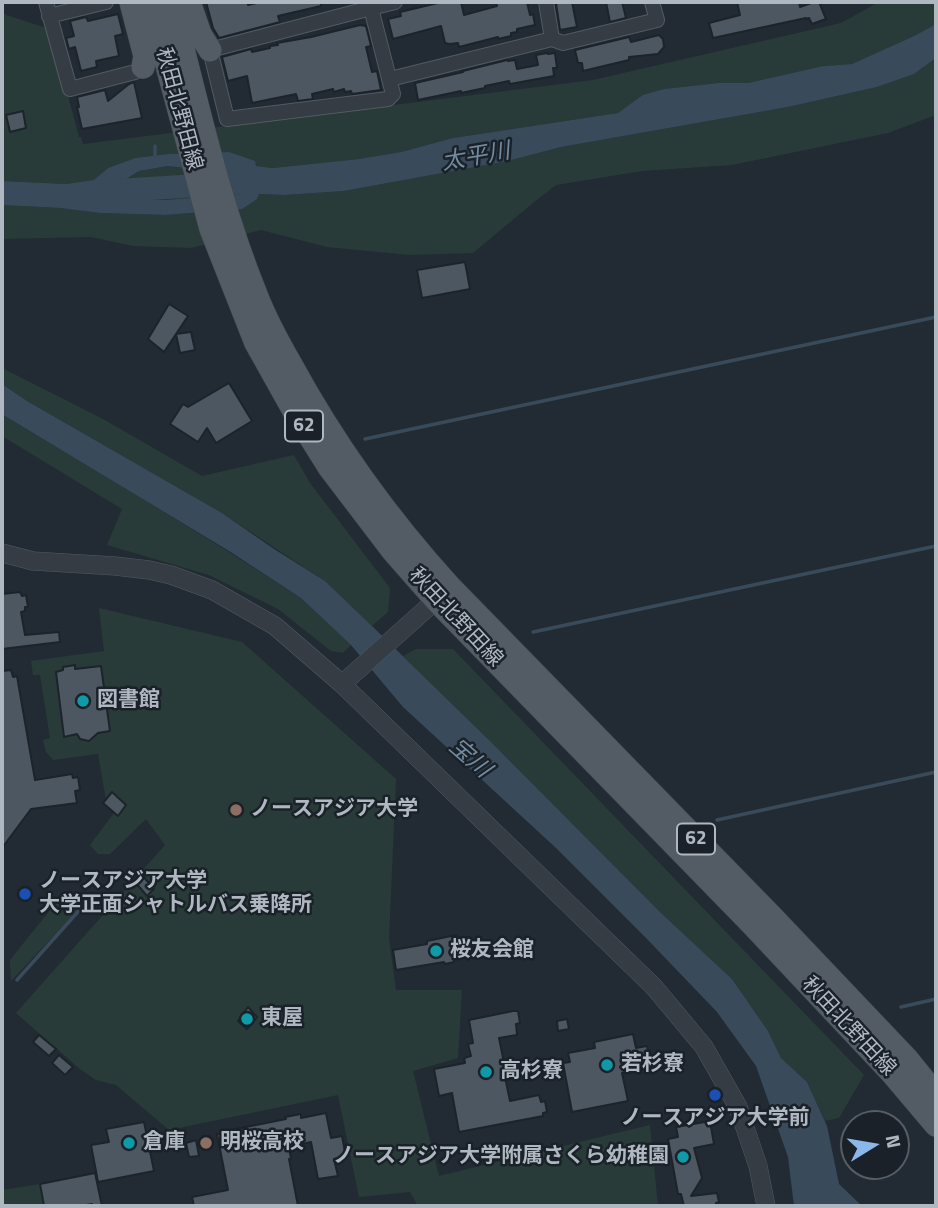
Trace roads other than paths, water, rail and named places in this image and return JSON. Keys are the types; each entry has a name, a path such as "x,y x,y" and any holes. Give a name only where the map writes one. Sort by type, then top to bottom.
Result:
{"main road":[{"path":"131,2 145,56 143,67"},
{"name":"秋田北野田線","path":"150,2 196,141 221,228 310,400 351,464 412,545 443,594 892,1073 936,1125"},
{"name":"秋田北野田線","path":"171,2 196,141"},
{"path":"189,2 200,34 210,50"},
{"name":"秋田北野田線","path":"443,594 774,918 906,1059 936,1095"}],"street":[{"path":"106,2 47,9 70,89 135,72 143,67"},
{"path":"370,5 393,93 388,99 227,119 210,50 370,5 396,2"},
{"path":"546,2 552,39"},
{"path":"390,79 552,39 563,43 657,20 652,2"},
{"path":"2,553 33,561 115,566 171,575 212,590 275,626 342,684 653,987 704,1047 738,1107 758,1166 766,1206"},
{"path":"342,684 443,594"}],"water":[{"path":"936,24 936,58 914,74 877,87 788,107 561,147 508,161 344,191 259,194 257,199 242,209 165,215 2,205 2,181 66,184 94,180 108,168 135,158 169,154 229,152 255,161 256,166 273,168 359,159 401,152 453,138 618,113 643,95 664,89 718,83 748,83 823,66 852,64","holes":["168,166 237,176 242,194 164,200 126,197 121,182 139,171"]},
{"name":"宝川","path":"2,384 222,513 325,581 491,742 660,912 732,979 768,1031 781,1058 807,1082 827,1126 839,1184 862,1206 794,1206 788,1157 756,1066 717,1012 556,848 403,707 351,645 301,598 229,551 2,414"}],"waterway":[{"path":"155,146 155,155"},
{"name":"太平川","path":"94,192 269,181"},
{"path":"365,439 936,317"},
{"path":"533,632 936,546"},
{"path":"717,820 936,772"},
{"path":"17,980 92,896"},
{"path":"901,1007 936,999"}],"place":[{"name":"図書館","path":"83,701"},
{"name":"ノースアジア大学","path":"236,810"},
{"name":"ノースアジア大学 大学正面シャトルバス乗降所","path":"25,894"},
{"name":"桜友会館","path":"436,951"},
{"name":"東屋","path":"247,1019"},
{"name":"若杉寮","path":"607,1065"},
{"name":"高杉寮","path":"486,1072"},
{"name":"ノースアジア大学前","path":"715,1095"},
{"name":"倉庫","path":"129,1143"},
{"name":"明桜高校","path":"206,1143"},
{"name":"ノースアジア大学附属さくら幼稚園","path":"683,1157"}]}
